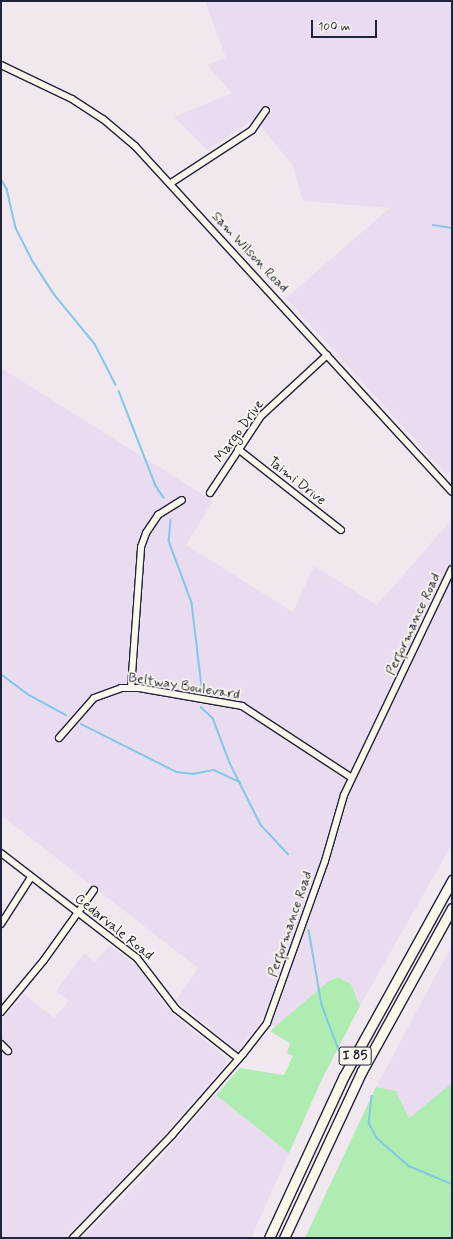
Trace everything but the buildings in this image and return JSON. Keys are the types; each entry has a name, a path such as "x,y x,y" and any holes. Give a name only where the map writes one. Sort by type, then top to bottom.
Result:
{"highway":[{"path":"437,904 452,873"},
{"name":"I 85","path":"269,1238 344,1076 437,904 452,880"},
{"name":"I 85","path":"284,1238 362,1072 452,908"}],"street":[{"name":"Sam Wilson Road","path":"1,65 49,86 94,113 131,142 171,183 452,492"},
{"path":"171,183 252,130 266,110"},
{"name":"Margo Drive","path":"210,493 261,416 327,355"},
{"name":"Taimi Drive","path":"238,449 341,530"},
{"path":"131,688 141,547 146,533 158,515 182,500"},
{"name":"Performance Road","path":"73,1238 149,1161 239,1059 262,1030 272,1012 325,861 340,807 352,778 452,569"},
{"name":"Beltway Boulevard","path":"59,738 94,698 106,692 131,688 242,706 352,778"},
{"name":"Cedarvale Road","path":"1,853 76,912 138,958 176,1009 239,1059"},
{"path":"1,924 31,877"},
{"path":"1,1012 44,960 76,912 94,890"},
{"path":"1,1044 8,1051"}],"shaded area":[{"path":"205,1 452,1 452,470 447,475 286,298 390,208 303,201 293,166 255,119 207,150 174,117 232,93 207,65 226,58"},
{"path":"1,368 213,501 186,545 293,612 314,566 377,605 452,519 452,844 360,1006 351,984 338,977 329,981 277,1028 263,1017 238,1051 176,1000 198,968 1,815"},
{"path":"110,945 139,968 168,1010 225,1057 227,1063 157,1143 65,1238 1,1238 1,1021 24,994 54,1018 69,1001 56,991 84,953 95,962"},
{"path":"452,945 452,1083 409,1118 396,1091 376,1087"},
{"path":"216,1095 289,1153 251,1238 82,1238 138,1183"}],"green space":[{"path":"338,977 351,984 360,1006 322,1079 289,1153 216,1095 240,1068 284,1075 293,1056 287,1053 290,1043 270,1031 329,981"},
{"path":"452,1083 452,1238 305,1238 376,1087 396,1091 409,1118"}],"waterway":[{"path":"1,179 7,189 16,228 32,260 54,294 95,344 116,385"},
{"path":"433,225 452,228"},
{"path":"119,391 156,486 164,498"},
{"path":"171,520 169,541 192,603 202,687"},
{"path":"1,674 29,695 66,715"},
{"path":"201,707 213,718 230,763 261,825 288,854"},
{"path":"81,724 177,772 193,774 214,770 240,782"},
{"path":"309,930 322,1005 339,1050"},
{"path":"372,1096 369,1123 377,1138 409,1166 452,1184"}]}
